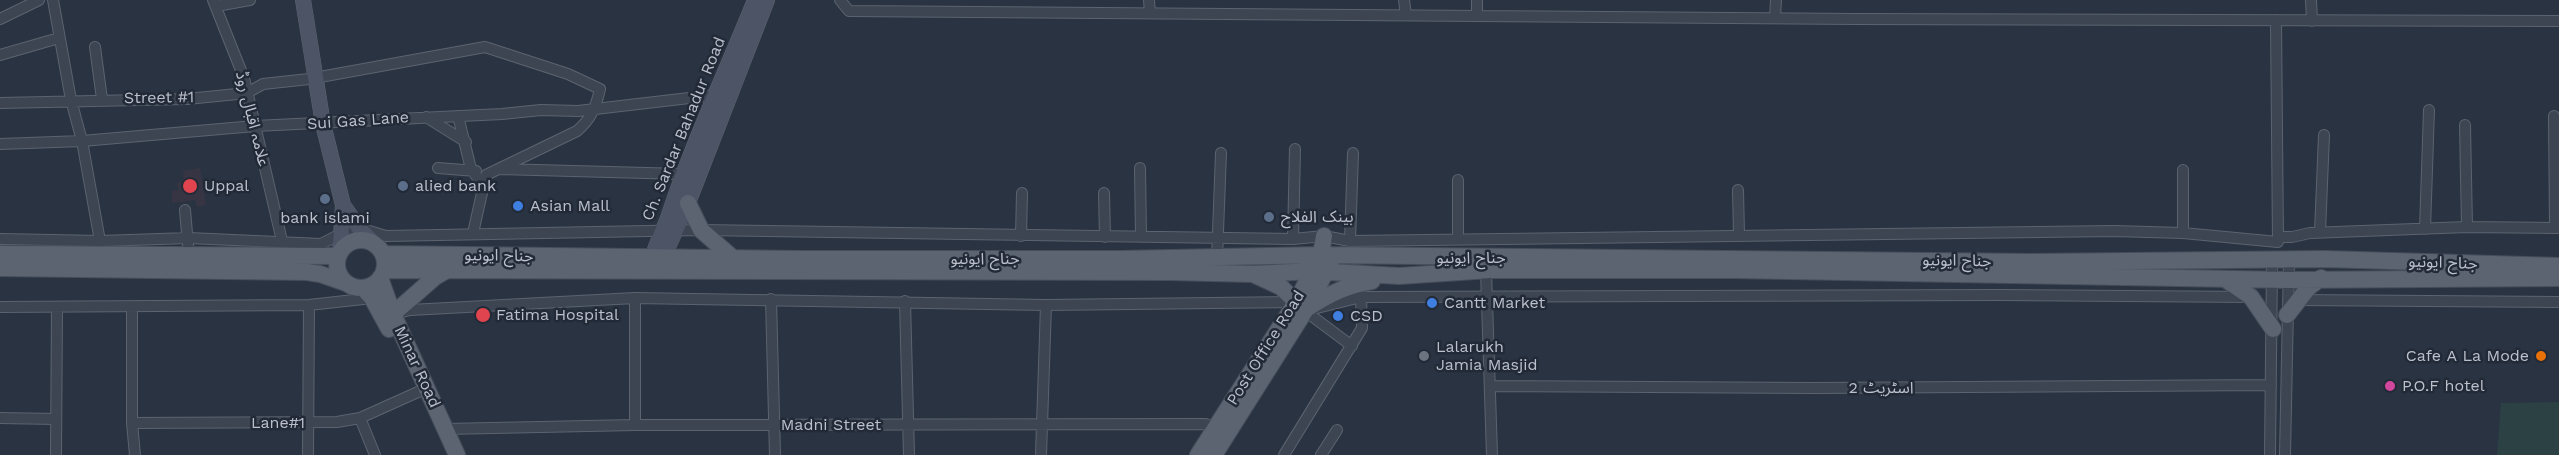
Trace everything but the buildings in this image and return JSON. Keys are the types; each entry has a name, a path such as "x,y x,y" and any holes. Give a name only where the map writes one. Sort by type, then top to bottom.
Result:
{"main road":[{"path":"303,0 323,124 343,205 338,271 346,283"},
{"name":"Ch. Sardar Bahadur Road","path":"656,264 670,232 688,202 723,88 755,0"},
{"name":"Ch. Sardar Bahadur Road","path":"670,232 682,174 767,0"},
{"path":"688,202 701,230 734,259"},
{"path":"343,205 382,263"},
{"name":"Post Office Road","path":"1198,455 1221,431 1301,307 1324,264 1329,238"},
{"path":"339,254 349,243 360,240 371,242 382,263"},
{"path":"2,251 187,246 339,254"},
{"path":"2,251 307,272 320,274 368,293 382,263"},
{"name":"جناح ایونیو","path":"382,263 450,269 656,264 734,259 1285,257 1399,276 1486,271 1734,270 2289,280 2559,278"},
{"name":"جناح ایونیو","path":"382,263 656,264 1254,274 1366,257 2031,262 2280,260 2559,266"},
{"name":"Minar Road","path":"382,263 393,314 458,455"},
{"path":"393,314 435,277 450,269"},
{"path":"1254,274 1281,287 1301,307 1352,284 1399,276"},
{"path":"2287,315 2297,300 2321,278"},
{"path":"2225,279 2251,297 2273,329"},
{"name":"Minar Road","path":"368,293 384,319 446,455"},
{"name":"Post Office Road","path":"1214,455 1221,431"}],"street":[{"path":"0,19 39,0"},
{"path":"53,0 58,38 82,141 99,241"},
{"path":"214,3 250,0"},
{"path":"840,0 849,11 2559,21"},
{"path":"1149,0 1150,13"},
{"path":"1404,0 1406,15"},
{"path":"1477,0 1477,16"},
{"path":"1775,18 1776,0"},
{"path":"2311,0 2312,21"},
{"name":"علامہ اقبال روڈ","path":"214,3 244,78 282,241"},
{"path":"2276,21 2280,260 2289,280 2284,455"},
{"path":"0,55 58,38"},
{"path":"95,47 102,99"},
{"name":"Street #1","path":"0,102 187,99 247,93 263,84 315,78 485,47 568,74 600,89 595,109"},
{"name":"Sui Gas Lane","path":"0,144 82,141 255,126 595,109 723,88"},
{"path":"473,233 488,176 571,136 586,123 595,109"},
{"path":"2425,229 2429,110"},
{"path":"458,116 471,169"},
{"path":"2,251 99,241 187,246 282,241 321,244 350,228 359,228 386,236 701,230 1293,239 2115,231 2279,240 2320,232 2467,227 2557,228 2554,116"},
{"path":"425,117 466,142"},
{"path":"2465,125 2467,227"},
{"path":"2320,232 2324,135"},
{"path":"1293,239 1295,149"},
{"path":"1217,258 1221,153"},
{"path":"1329,238 1353,153"},
{"path":"438,168 471,169 488,176 682,174"},
{"path":"1140,168 1142,237"},
{"path":"2183,170 2183,233"},
{"path":"1458,180 1458,238"},
{"path":"1738,190 1739,235"},
{"path":"1021,236 1022,192"},
{"path":"1104,193 1105,237"},
{"path":"185,210 187,246"},
{"path":"1285,257 1329,238"},
{"path":"1366,239 1366,257"},
{"path":"2270,455 2273,329 2271,279 2280,260"},
{"path":"1486,271 1492,386 1492,455"},
{"path":"0,307 309,304 368,293"},
{"path":"393,314 410,310 635,297 1046,305 1301,307 1361,297 2000,295 2251,297"},
{"path":"635,297 635,425"},
{"path":"1284,455 1362,328 1361,297"},
{"path":"771,298 775,455"},
{"path":"2297,300 2559,302"},
{"path":"905,301 909,455"},
{"path":"308,455 309,304"},
{"path":"1041,455 1046,305"},
{"path":"56,455 57,307"},
{"path":"132,307 132,423 135,455"},
{"path":"1301,307 1352,346"},
{"name":"اسٹریٹ 2","path":"1492,386 1813,388 2271,385"},
{"name":"Lane#1","path":"132,423 310,423 360,418 418,392"},
{"path":"0,418 56,418"},
{"path":"360,418 375,455"},
{"name":"Madni Street","path":"445,429 635,425 1206,424 1221,431"},
{"path":"1321,455 1337,430"}],"shaded area":[{"name":"Uppal","path":"200,168 206,205 197,207 195,200 172,203 172,191 178,190 177,183 184,181 183,171"}],"green space":[{"path":"2559,402 2559,455 2497,455 2501,403"}],"place":[{"name":"Uppal","path":"190,186"},
{"name":"alied bank","path":"403,186"},
{"name":"bank islami","path":"325,199"},
{"name":"Asian Mall","path":"518,206"},
{"name":"بینک الفلاح","path":"1269,217"},
{"name":"Cantt Market","path":"1432,303"},
{"name":"Fatima Hospital","path":"483,315"},
{"name":"CSD","path":"1338,316"},
{"name":"Lalarukh Jamia Masjid","path":"1424,356"},
{"name":"Cafe A La Mode","path":"2541,356"},
{"name":"P.O.F hotel","path":"2390,386"}]}
